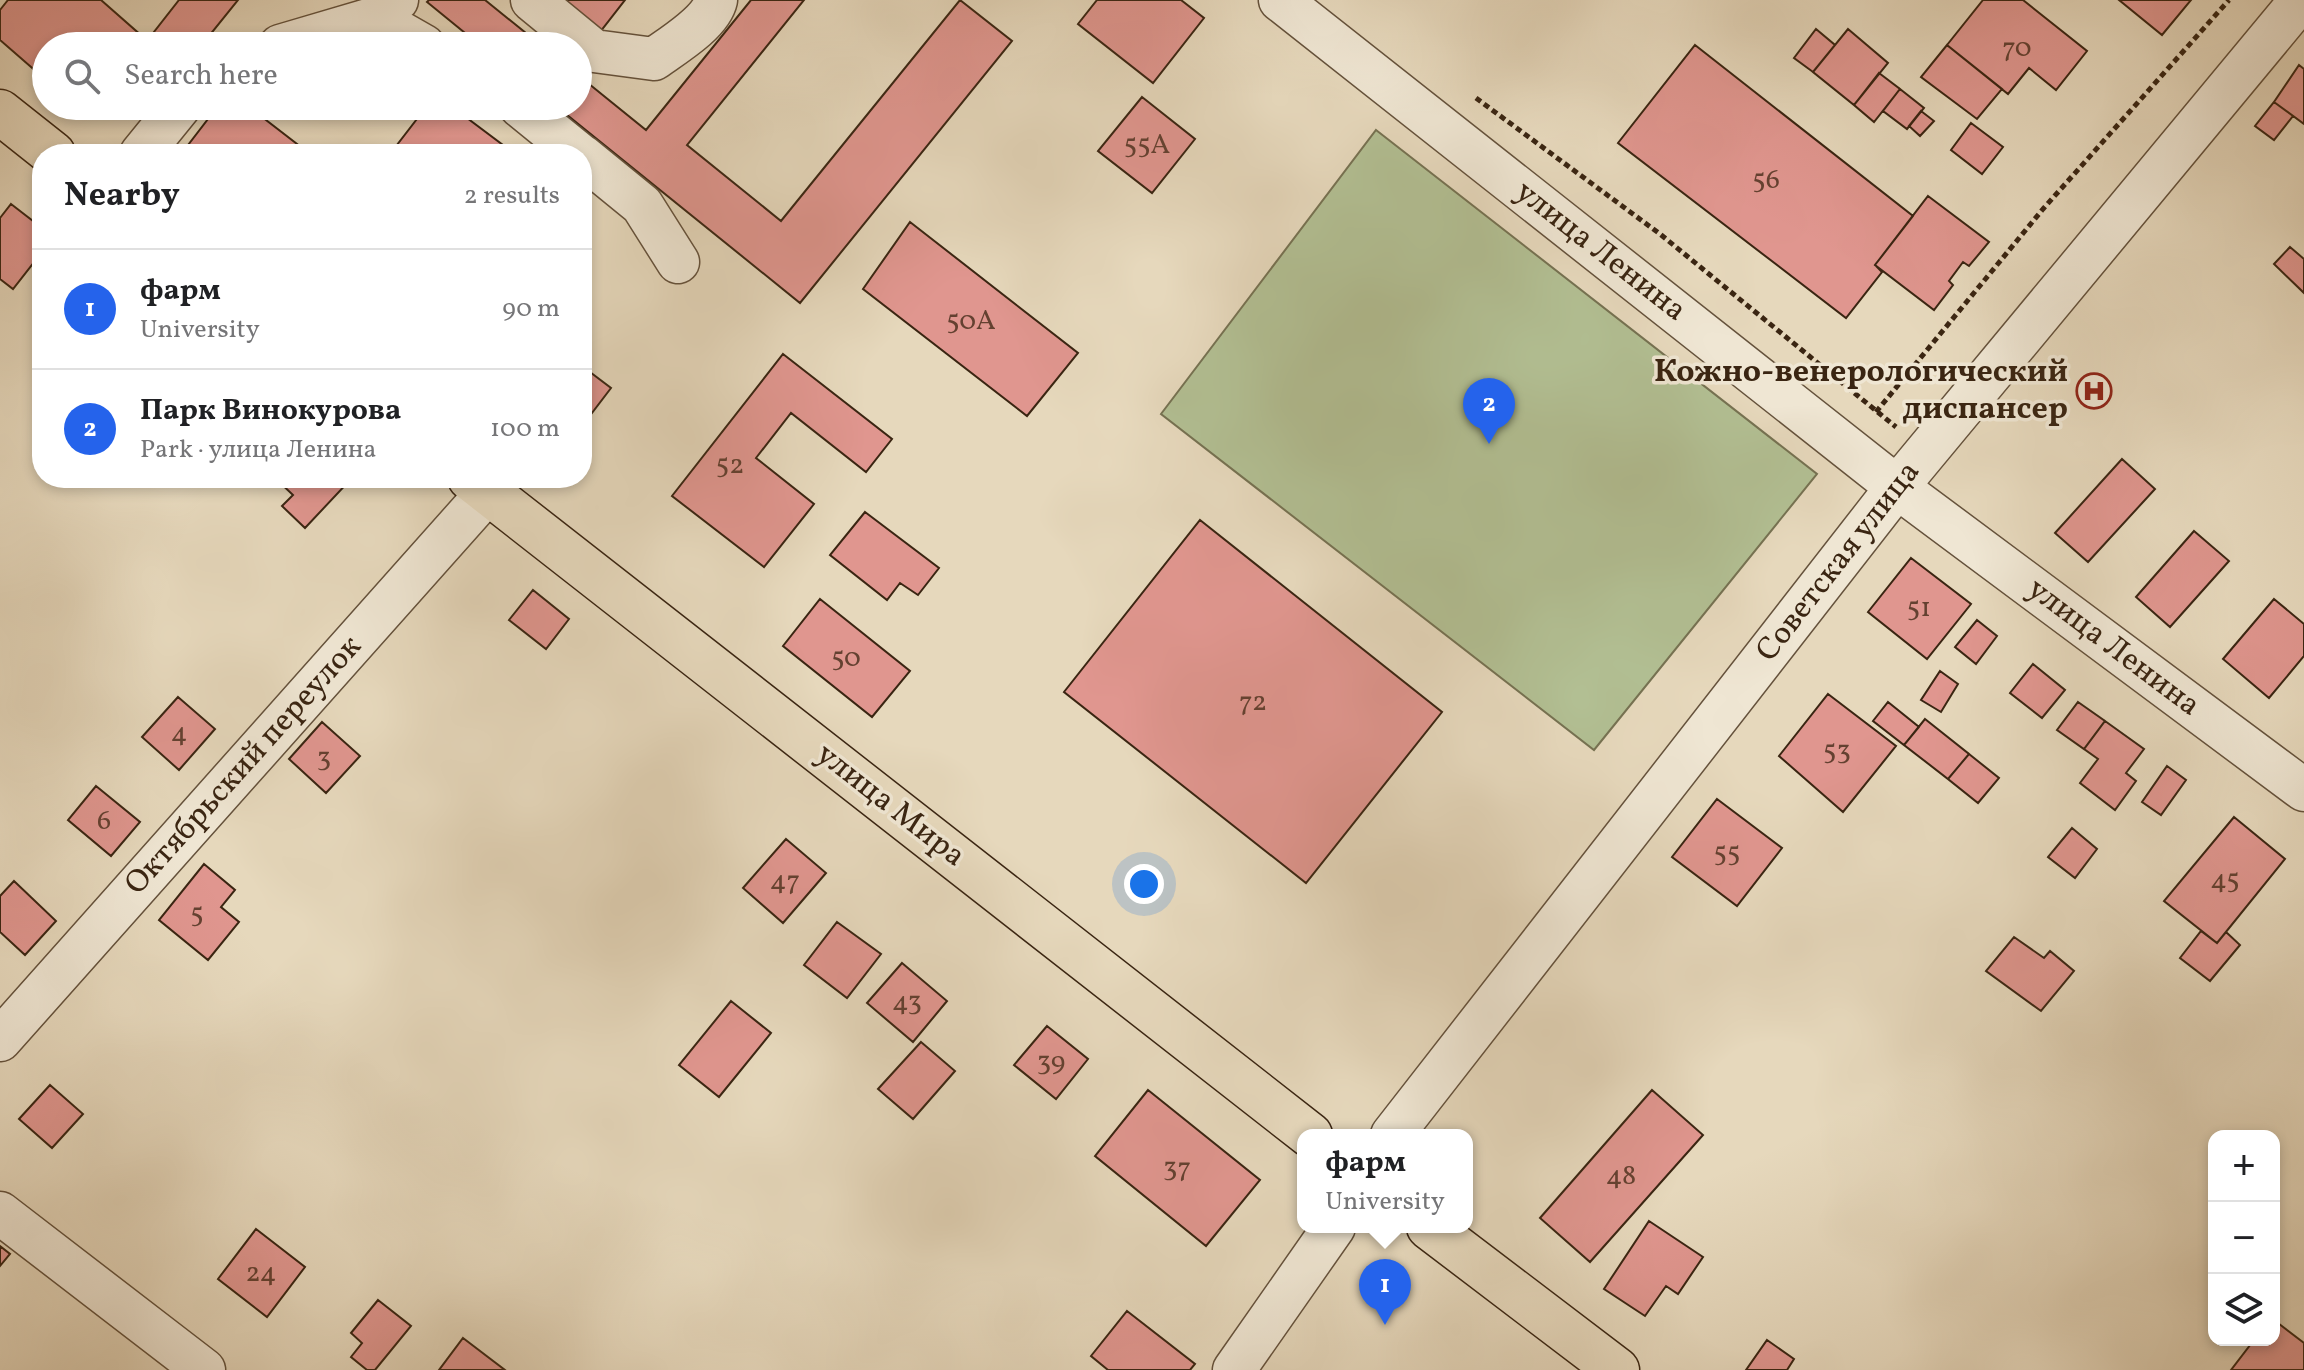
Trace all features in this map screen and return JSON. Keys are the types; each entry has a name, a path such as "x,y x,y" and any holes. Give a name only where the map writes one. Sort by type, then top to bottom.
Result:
{"main road":[{"path":"0,112 40,144"},
{"name":"улица Мира","path":"483,488 1302,1129"},
{"path":"1437,1233 1617,1370"}],"street":[{"path":"532,0 571,32"},
{"path":"592,49 654,59 688,36 715,7 716,0"},
{"name":"улица Ленина","path":"1280,0 1897,487 2304,790"},
{"name":"Советская улица","path":"1397,1129 1897,487 2301,0"},
{"path":"320,32 386,9 410,32"},
{"path":"149,144 169,120"},
{"path":"537,120 567,144"},
{"path":"592,164 642,205 678,262"},
{"name":"Октябрьский переулок","path":"0,1040 476,488"},
{"path":"0,1213 204,1370"},
{"path":"1234,1370 1330,1233"}],"path":[{"path":"1846,446 2043,209 2229,0"}],"green space":[{"path":"1376,130 1817,474 1594,750 1161,414"}],"building":[{"path":"8,0 101,0 137,32 32,32 32,68 0,40 0,10"},
{"path":"179,0 238,0 212,32 154,32"},
{"path":"485,0 525,32 464,32 427,2"},
{"path":"558,0 625,0 600,32"},
{"path":"751,0 804,0 687,145 781,221 960,0 1012,41 800,303 573,120 592,120 592,86 646,130"},
{"path":"1097,0 1181,0 1204,18 1153,83 1078,24"},
{"path":"1983,0 2023,0 2087,51 2056,90 2029,68 2008,94 1947,45"},
{"path":"2119,0 2191,0 2162,35"},
{"path":"1816,29 1835,45 1813,72 1794,58"},
{"path":"1848,29 1888,63 1854,105 1813,72"},
{"path":"1695,45 1913,216 1875,265 1882,272 1846,318 1618,143"},
{"path":"1947,45 2002,89 1977,119 1921,77"},
{"path":"2299,65 2304,69 2304,124 2274,102"},
{"path":"1879,73 1900,89 1874,122 1854,105"},
{"path":"1900,89 1924,108 1907,129 1883,111"},
{"path":"1142,97 1195,139 1152,193 1098,151"},
{"path":"2274,102 2293,116 2274,140 2255,126"},
{"path":"1921,111 1934,121 1920,136 1909,126"},
{"path":"207,120 266,120 297,144 189,144"},
{"path":"416,120 470,120 502,144 398,144"},
{"path":"1971,123 2003,147 1982,174 1951,150"},
{"path":"1928,196 1989,242 1969,266 1963,262 1949,281 1953,285 1934,310 1875,265"},
{"path":"11,204 32,220 32,265 13,289 0,279 0,218"},
{"path":"910,222 1078,353 1027,416 863,289"},
{"path":"2290,247 2304,259 2304,293 2274,264"},
{"path":"783,354 892,439 866,472 791,413 756,458 814,504 764,567 672,496"},
{"path":"592,374 611,388 592,413"},
{"path":"2122,459 2155,489 2088,562 2055,533"},
{"path":"286,488 343,488 305,528 282,506 293,495"},
{"path":"865,512 939,568 918,595 900,583 887,600 830,555"},
{"path":"1200,520 1442,712 1306,883 1064,692"},
{"path":"2194,531 2229,561 2170,627 2136,597"},
{"path":"1911,558 1971,604 1927,659 1868,612"},
{"path":"533,590 569,619 546,649 509,620"},
{"path":"820,599 910,671 872,717 783,646"},
{"path":"2274,599 2304,624 2304,656 2269,698 2223,659"},
{"path":"1977,620 1997,636 1976,664 1955,647"},
{"path":"2033,664 2065,690 2042,718 2010,693"},
{"path":"1940,671 1958,684 1941,712 1921,700"},
{"path":"1828,694 1896,746 1843,812 1779,756"},
{"path":"178,697 215,729 179,770 142,737"},
{"path":"1888,702 1919,727 1904,745 1873,721"},
{"path":"2078,702 2105,721 2084,749 2057,730"},
{"path":"1925,719 1969,754 1948,779 1904,745"},
{"path":"2105,721 2144,749 2126,773 2136,781 2115,810 2080,783 2098,759 2084,749"},
{"path":"322,722 360,756 326,793 289,759"},
{"path":"1969,754 1999,778 1978,803 1948,779"},
{"path":"2167,766 2186,780 2161,815 2142,802"},
{"path":"96,786 140,822 111,856 68,820"},
{"path":"1717,799 1782,848 1737,906 1672,857"},
{"path":"2234,817 2285,859 2217,943 2164,901"},
{"path":"2072,828 2097,849 2075,878 2048,857"},
{"path":"786,839 826,873 783,923 743,888"},
{"path":"204,864 235,890 221,907 239,922 208,960 159,920"},
{"path":"14,881 56,921 25,955 0,932 0,896"},
{"path":"837,922 881,954 847,998 804,965"},
{"path":"2201,931 2217,943 2226,932 2240,945 2210,981 2180,958"},
{"path":"2014,937 2044,958 2050,951 2074,971 2041,1011 1986,971"},
{"path":"902,963 947,1001 913,1042 867,1003"},
{"path":"731,1001 771,1033 719,1097 679,1065"},
{"path":"1047,1026 1088,1059 1056,1099 1014,1065"},
{"path":"921,1042 955,1071 913,1119 878,1089"},
{"path":"50,1085 83,1114 52,1148 19,1119"},
{"path":"1148,1090 1260,1180 1206,1246 1095,1156"},
{"path":"1652,1090 1703,1135 1590,1262 1540,1218"},
{"path":"1649,1221 1703,1257 1678,1294 1666,1286 1645,1316 1604,1289"},
{"path":"256,1229 305,1267 267,1317 218,1279"},
{"path":"0,1246 10,1254 0,1266"},
{"path":"378,1300 411,1326 375,1370 367,1370 351,1357 362,1343 351,1333"},
{"path":"1127,1311 1195,1364 1190,1370 1108,1370 1091,1356"},
{"path":"2280,1325 2304,1343 2304,1370 2231,1370 2249,1346 2280,1346"},
{"path":"463,1338 505,1370 439,1370"},
{"path":"1767,1340 1794,1359 1787,1370 1746,1370"}],"place":[{"name":"Кожно-венерологический диспансер","path":"2094,391"},
{"name":"Парк Винокурова","path":"1489,444"},
{"name":"фарм","path":"1385,1325"}]}
